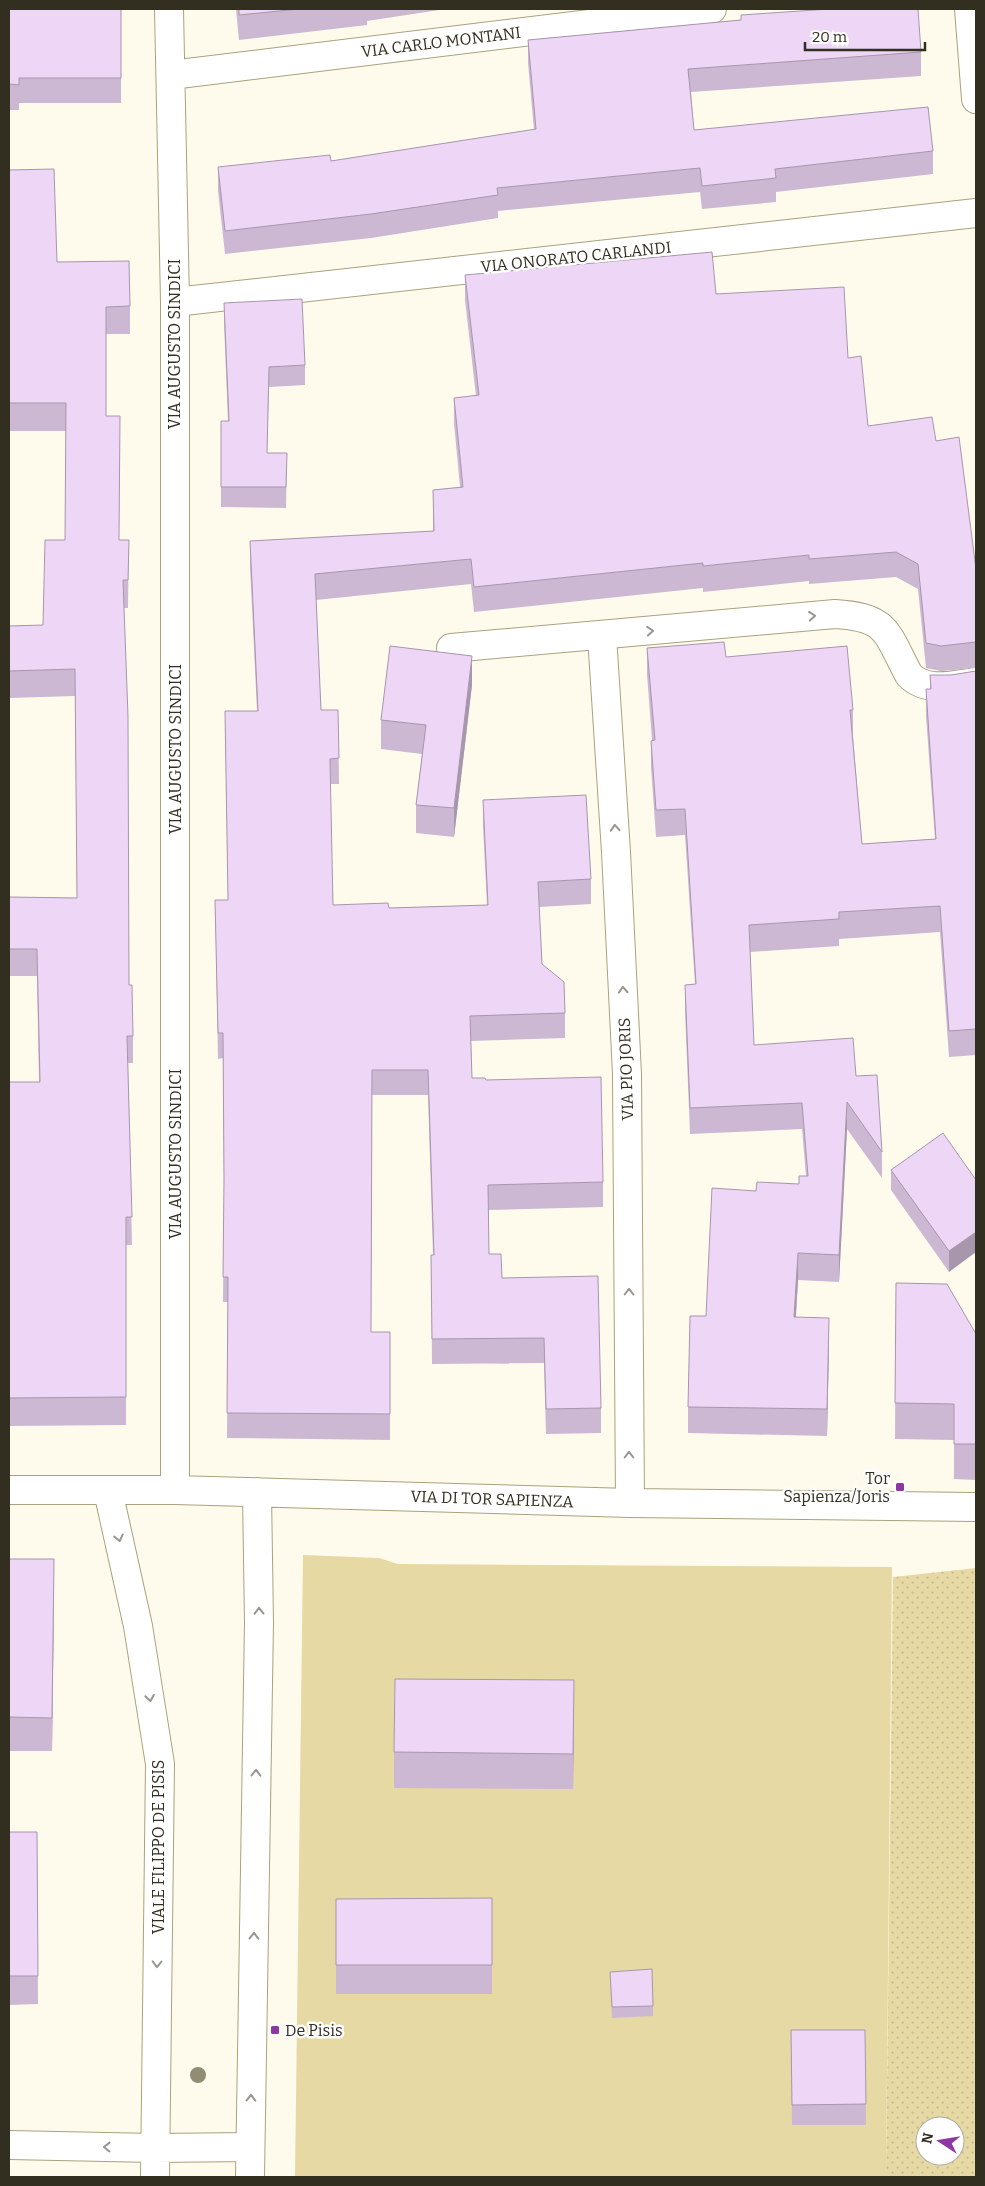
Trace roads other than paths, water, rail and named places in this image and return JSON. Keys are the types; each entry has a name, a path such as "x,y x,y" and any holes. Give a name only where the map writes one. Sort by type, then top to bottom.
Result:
{"street":[{"name":"VIA AUGUSTO SINDICI","path":"169,9 175,302 175,1490"},
{"name":"VIA CARLO MONTANI","path":"171,75 712,9"},
{"path":"969,9 976,99"},
{"name":"VIA ONORATO CARLANDI","path":"175,302 976,213"},
{"path":"451,648 835,614 855,615 868,618 880,625 886,632 909,675 915,681 937,687 976,682"},
{"name":"VIA PIO JORIS","path":"602,636 616,852 627,1074 630,1503"},
{"name":"VIA DI TOR SAPIENZA","path":"9,1490 175,1490 630,1503 976,1507"},
{"name":"VIALE FILIPPO DE PISIS","path":"108,1491 138,1626 160,1764 155,2177"},
{"path":"250,2177 259,1622 257,1492"},
{"path":"9,2145 155,2148 250,2147"}],"place":[{"name":"Tor Sapienza/Joris","path":"900,1487"},
{"name":"De Pisis","path":"275,2030"}]}
